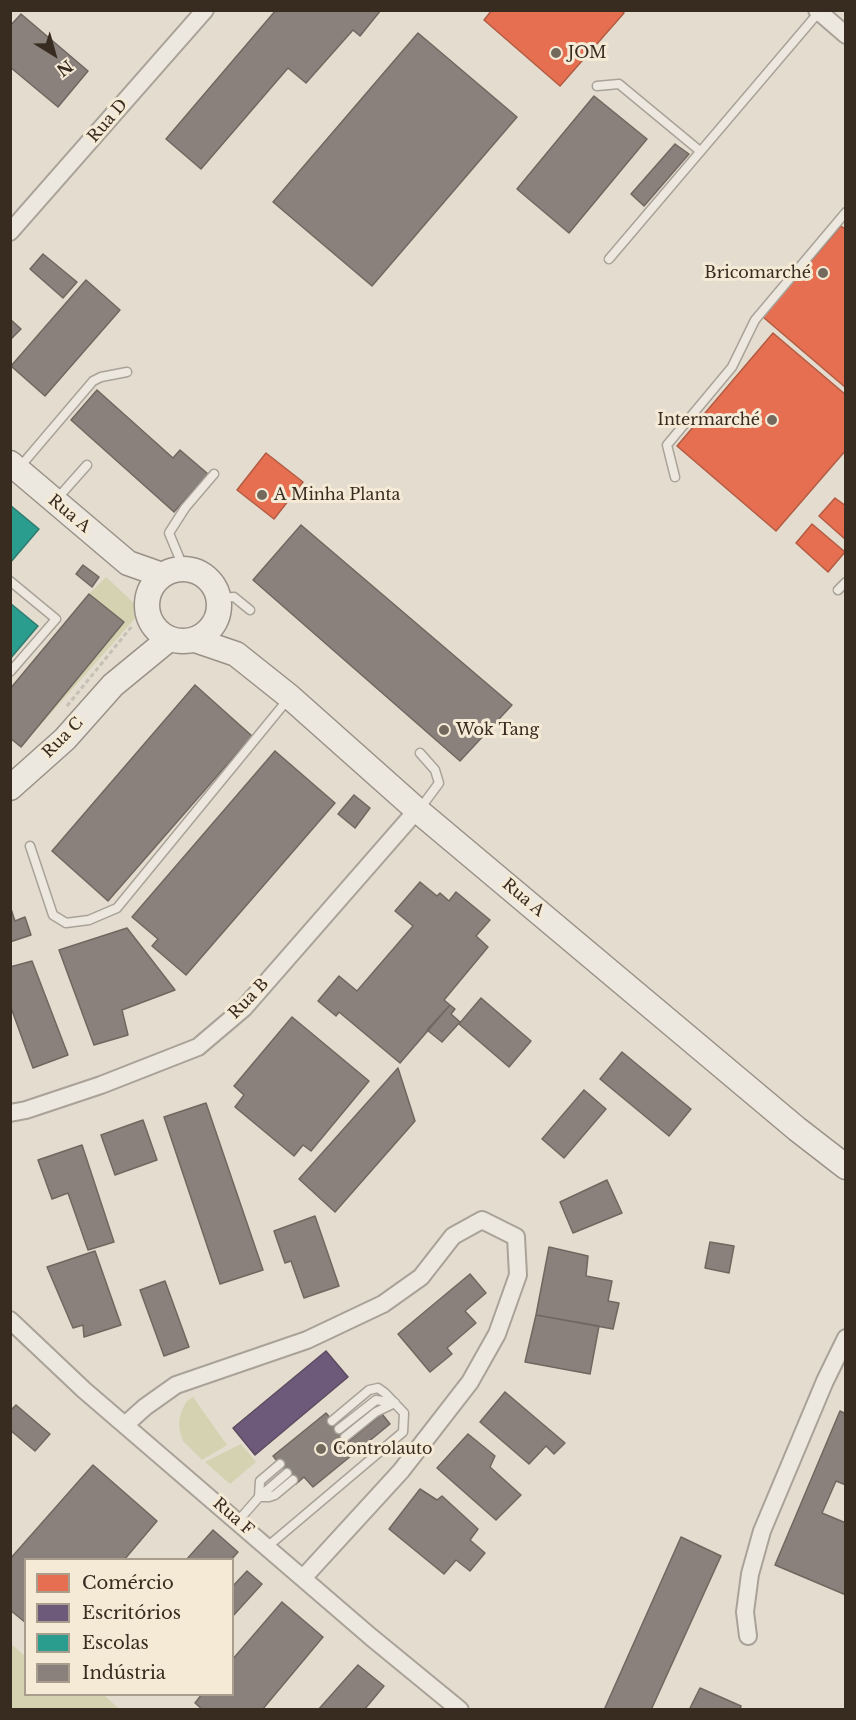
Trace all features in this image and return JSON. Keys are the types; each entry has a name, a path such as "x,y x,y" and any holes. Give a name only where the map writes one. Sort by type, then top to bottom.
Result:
{"street":[{"name":"Rua D","path":"10,232 205,10"},
{"path":"818,11 846,35"},
{"name":"Rua A","path":"14,467 128,563 173,572"},
{"name":"Rua A","path":"128,563 142,612"},
{"path":"217,609 211,628 195,640 186,641 169,639 154,628 142,612 154,582 173,572 196,571 207,577 214,587 217,609 236,654"},
{"name":"Rua C","path":"113,685 145,629 142,612"},
{"name":"Rua C","path":"10,788 65,739 113,685 169,639"},
{"name":"Rua A","path":"195,640 236,654 290,697 418,810 798,1130 842,1161"},
{"name":"Rua B","path":"10,1119 18,1112 100,1085 198,1047 244,1008 418,810"},
{"path":"125,1425 145,1407 176,1385 307,1340 383,1304 421,1277 453,1236 482,1220 516,1237 518,1275 497,1334 470,1382 401,1471 303,1578"},
{"name":"Rua F","path":"10,1320 84,1390 460,1710"},
{"path":"748,1636 745,1612 750,1574 762,1531 825,1381 846,1338"}],"lane":[{"path":"609,259 818,11"},
{"path":"597,86 618,84 700,151"},
{"path":"675,477 667,445 732,367 755,320 846,213"},
{"path":"14,467 93,381 101,377 128,372"},
{"path":"54,502 87,465"},
{"path":"173,572 169,533 184,508 214,474"},
{"path":"10,581 56,619 10,672"},
{"path":"838,590 846,582"},
{"path":"217,609 234,597 250,610"},
{"path":"30,846 53,915 66,923 88,920 117,908 290,697"},
{"path":"418,810 439,783 435,770 420,753"},
{"path":"267,1547 403,1431 404,1413 378,1388 369,1390 332,1421"},
{"path":"342,1433 376,1400 395,1403"},
{"path":"259,1497 260,1481 280,1464"},
{"path":"238,1521 259,1497 290,1477"}],"path":[{"path":"67,705 142,612"}],"shaded area":[{"path":"106,577 136,605 138,615 21,747 123,622 89,594"},
{"path":"193,1397 227,1445 202,1460 183,1441 180,1432 179,1421 182,1410 186,1402"},
{"path":"241,1444 256,1462 230,1484 205,1462"},
{"path":"10,1643 24,1655 24,1696 105,1696 119,1709 11,1709"}],"building: Comércio":[{"name":"JOM","path":"492,10 622,10 624,13 560,86 484,20"},
{"name":"Bricomarché","path":"841,226 846,230 846,388 763,317"},
{"name":"Intermarché","path":"773,333 846,395 846,450 776,531 677,446"},
{"path":"266,453 303,482 274,519 237,490"},
{"path":"835,498 846,506 846,540 819,516"},
{"path":"812,524 845,552 828,572 796,543"}],"building: Escritórios":[{"path":"326,1351 348,1377 255,1455 233,1428"}],"building: Escolas":[{"path":"10,505 39,529 10,563"},
{"path":"10,603 38,626 10,659"}],"building: Indústria":[{"path":"276,10 381,10 360,36 353,30 306,83 288,68 201,169 166,139"},
{"path":"21,14 88,71 58,107 10,67 10,26"},
{"path":"418,33 517,117 372,286 273,202"},
{"path":"594,96 647,139 569,233 517,189"},
{"path":"675,144 689,154 644,206 631,194"},
{"path":"43,254 77,282 63,298 30,269"},
{"path":"86,280 120,310 45,396 11,366"},
{"path":"10,319 21,329 10,340"},
{"path":"97,390 173,458 180,450 208,474 174,512 71,420"},
{"path":"301,525 512,705 460,761 253,580"},
{"path":"83,565 99,577 92,587 76,574"},
{"path":"89,594 124,622 21,747 10,738 10,689"},
{"path":"195,685 252,736 108,901 52,851"},
{"path":"275,751 335,803 186,975 152,946 158,939 132,917"},
{"path":"354,795 370,808 355,828 338,814"},
{"path":"420,882 437,896 440,893 449,901 456,892 490,920 476,936 488,947 444,1000 450,1005 400,1063 339,1012 336,1016 318,1001 339,976 357,991 413,926 395,911"},
{"path":"10,906 15,921 25,917 31,935 10,942"},
{"path":"127,928 175,990 122,1010 128,1035 94,1045 59,950"},
{"path":"32,961 68,1055 33,1068 10,1005 10,967"},
{"path":"481,998 531,1041 509,1067 459,1024"},
{"path":"450,1005 455,1009 451,1014 460,1022 442,1042 427,1030"},
{"path":"292,1017 369,1081 311,1151 303,1145 294,1156 235,1107 244,1095 234,1086"},
{"path":"622,1052 691,1109 669,1136 600,1079"},
{"path":"398,1068 415,1121 335,1212 299,1179"},
{"path":"584,1090 606,1109 564,1158 542,1139"},
{"path":"206,1103 263,1270 220,1284 164,1117"},
{"path":"143,1120 157,1160 115,1175 101,1135"},
{"path":"82,1145 114,1242 88,1250 68,1193 52,1199 38,1160"},
{"path":"607,1180 622,1213 573,1233 560,1202"},
{"path":"315,1216 339,1286 304,1298 291,1261 285,1263 274,1231"},
{"path":"710,1242 734,1246 729,1273 705,1268"},
{"path":"549,1247 588,1256 586,1276 612,1281 608,1301 619,1303 613,1329 536,1315"},
{"path":"95,1251 121,1325 84,1337 83,1325 73,1328 47,1267"},
{"path":"470,1274 486,1293 465,1311 476,1323 447,1348 452,1354 430,1372 398,1334"},
{"path":"165,1281 189,1347 164,1356 140,1290"},
{"path":"536,1315 599,1326 590,1374 525,1362"},
{"path":"505,1392 565,1443 554,1454 546,1446 529,1464 480,1422"},
{"path":"16,1405 50,1434 35,1451 10,1430 10,1411"},
{"path":"840,1411 846,1414 846,1485 836,1481 822,1513 846,1523 846,1595 775,1565"},
{"name":"Controlauto","path":"326,1413 349,1441 382,1414 390,1424 313,1487 304,1477 296,1484 273,1456"},
{"path":"468,1434 495,1456 490,1467 521,1495 496,1520 437,1468"},
{"path":"93,1465 157,1521 126,1558 24,1558 24,1621 10,1610 10,1559"},
{"path":"420,1489 437,1500 442,1496 478,1529 470,1540 485,1553 470,1571 456,1560 444,1574 389,1529"},
{"path":"213,1530 238,1552 233,1558 188,1558"},
{"path":"681,1537 721,1556 651,1710 604,1710"},
{"path":"247,1571 262,1584 234,1615 234,1585"},
{"path":"282,1602 323,1637 262,1710 203,1710 195,1703 200,1696 234,1696 234,1658"},
{"path":"358,1665 384,1686 364,1710 318,1710"},
{"path":"700,1688 741,1706 740,1710 689,1710"}],"place":[{"name":"JOM","path":"556,53"},
{"name":"Bricomarché","path":"823,273"},
{"name":"Intermarché","path":"772,420"},
{"name":"A Minha Planta","path":"262,495"},
{"name":"Wok Tang","path":"444,730"},
{"name":"Controlauto","path":"321,1449"}]}
